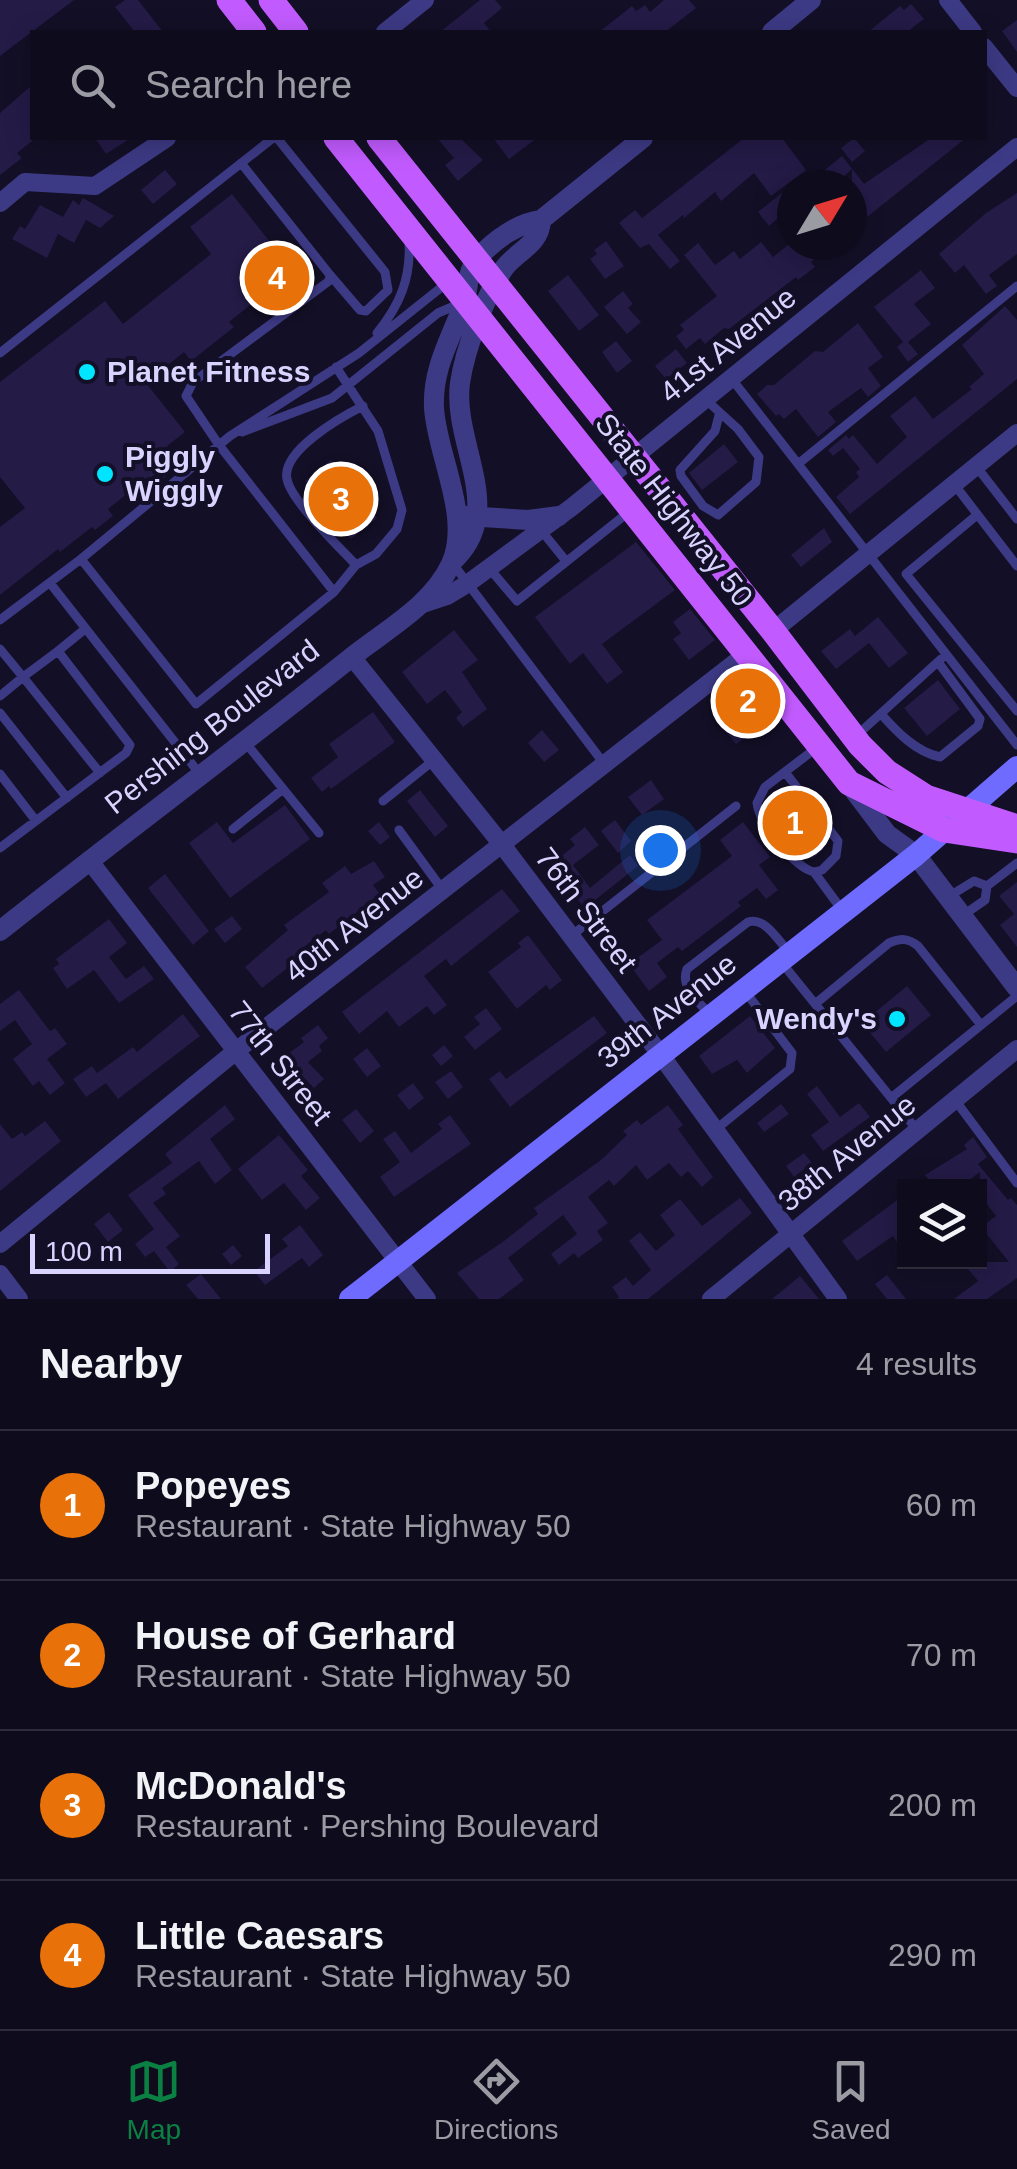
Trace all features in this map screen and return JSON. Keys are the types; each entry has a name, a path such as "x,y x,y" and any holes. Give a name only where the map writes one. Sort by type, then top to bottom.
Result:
{"main road":[{"path":"229,0 252,30"},
{"path":"271,0 294,30"},
{"name":"State Highway 50","path":"338,140 849,783 944,830 1017,841"},
{"name":"State Highway 50","path":"381,140 632,458 702,528 772,631 854,737 887,772 926,797 1017,826"},
{"name":"39th Avenue","path":"350,1299 916,855 1017,766"}],"street":[{"path":"388,30 425,0"},
{"path":"774,30 811,0"},
{"path":"948,0 971,30"},
{"path":"987,51 1017,88"},
{"path":"0,203 26,182 94,186 165,140"},
{"path":"478,517 459,400 465,360 464,301 468,277 476,259 520,224 541,220 641,140"},
{"name":"41st Avenue","path":"417,606 467,584 540,530 1017,148"},
{"path":"452,562 456,547 452,487 434,396 441,356 464,301 496,284 506,266 538,236 541,220"},
{"path":"772,631 1017,433"},
{"path":"455,516 528,520 558,516"},
{"name":"Pershing Boulevard","path":"4,920 201,776 417,606 436,589 472,539 478,517"},
{"name":"40th Avenue","path":"0,1244 236,1051 746,654"},
{"name":"76th Street","path":"352,657 503,846 838,1299"},
{"path":"887,772 910,813 916,855"},
{"path":"849,783 887,834 916,855 1017,988"},
{"name":"77th Street","path":"89,860 427,1299"},
{"name":"38th Avenue","path":"712,1299 1017,1050"},
{"path":"0,1274 19,1299"}],"lane":[{"path":"0,353 272,140"},
{"path":"241,163 330,275 360,310 366,311 388,290 386,272 277,140"},
{"path":"358,353 388,318 405,287 410,264 408,229"},
{"path":"330,275 329,280 193,382 186,396 219,445 334,592"},
{"path":"798,464 1017,286"},
{"path":"0,620 230,436 358,353 464,301"},
{"path":"230,436 323,403 438,313 464,301"},
{"path":"81,559 196,704 334,592 397,529 402,510 378,431 336,367"},
{"path":"730,378 904,599 980,719"},
{"path":"702,528 746,493 760,472 759,457 738,429 705,399"},
{"path":"356,566 295,496 287,479 288,464 295,454 343,416 363,406"},
{"path":"718,414 716,430 680,470 680,476 703,506 718,515"},
{"path":"976,466 1017,519"},
{"path":"954,484 1017,566"},
{"path":"489,568 517,601 632,510"},
{"path":"977,515 906,574 1017,711"},
{"path":"540,530 566,561"},
{"path":"452,562 605,764"},
{"path":"50,582 201,776"},
{"path":"904,599 917,588"},
{"path":"0,696 85,629"},
{"path":"0,648 100,773"},
{"path":"2,843 126,754 130,745 58,650"},
{"path":"942,657 1017,745"},
{"path":"854,737 942,657"},
{"path":"980,698 992,680"},
{"path":"882,714 907,740 940,757 978,726 990,710"},
{"path":"0,713 67,798"},
{"path":"245,742 318,832"},
{"path":"819,746 759,795 758,812 798,864 814,872 843,912"},
{"path":"384,800 434,760"},
{"path":"785,772 838,841 833,861 814,872"},
{"path":"0,774 36,820"},
{"path":"233,829 283,789"},
{"path":"571,936 736,806"},
{"path":"399,830 444,891"},
{"path":"962,916 985,900 987,886 1017,863"},
{"path":"948,897 974,881 987,886"},
{"path":"710,1015 686,986 687,969 748,922 763,923 815,1004 917,1130"},
{"path":"815,1004 889,943 901,938 918,946 981,1025"},
{"path":"716,1130 790,1069 792,1062 792,1053 743,989"},
{"path":"891,1098 1017,996"},
{"path":"955,1100 1017,1183"},
{"path":"1006,1167 1017,1158"}],"building":[{"path":"0,0 74,0 30,30 0,56"},
{"path":"125,0 138,0 161,30 133,30 115,7"},
{"path":"480,0 495,0 502,8 484,23 489,30 442,30"},
{"path":"664,0 689,0 696,8 668,30 602,30 632,6 636,11 645,5 650,12"},
{"path":"911,4 924,19 910,30 870,30 900,6 904,10"},
{"path":"1017,20 1017,52 1002,31"},
{"path":"30,87 32,141 17,153 22,158 0,175 0,113"},
{"path":"96,140 128,140 106,154"},
{"path":"439,140 462,140 483,160 458,181 445,165 454,158"},
{"path":"495,140 534,140 509,159"},
{"path":"741,140 784,140 806,170 777,170 777,192 771,196 754,173 721,201 715,192 684,218 683,215 658,235 680,261 670,269 649,244 640,248 619,223 635,210 642,218"},
{"path":"856,140 865,151 852,162 841,148"},
{"path":"928,140 963,140 867,217 867,182"},
{"path":"842,156 853,170 825,170"},
{"path":"165,170 177,184 153,204 141,190"},
{"path":"1017,193 1017,254 989,275 997,286 986,294 964,265 955,273 939,254 986,213"},
{"name":"Planet Fitness","path":"232,194 293,271 229,322 234,327 191,361 184,352 146,383 185,432 167,446 175,456 162,466 169,474 145,493 138,485 108,509 113,516 60,552 58,549 0,595 0,527 25,508 0,477 0,382 105,301 123,324 211,254 190,227"},
{"path":"777,197 777,219 769,226 758,212"},
{"path":"83,198 114,216 100,228 86,220 74,243 58,234 47,258 12,239 20,226 25,229 40,205 63,217 73,200 79,205"},
{"path":"606,241 624,266 605,279 590,259"},
{"path":"761,242 773,257 777,254 777,260 814,260 811,262 815,267 729,329 724,328 705,344 700,338 686,349 676,336 684,330 680,325 717,296 684,255 698,243 715,265 734,251 740,259"},
{"path":"921,270 935,288 914,304 931,324 908,342 918,354 908,362 897,347 903,342 874,307"},
{"path":"568,275 599,315 579,331 548,291"},
{"path":"623,291 633,304 628,308 641,322 627,334 604,307"},
{"path":"1005,306 1017,320 1017,379 850,514 836,497 859,477 856,472 860,469 843,448 833,456 828,450 846,435 849,439 853,435 877,464 907,437 890,416 915,396 933,419 972,389 969,387 984,374 962,345"},
{"path":"858,323 883,357 868,368 881,386 868,397 861,388 828,412 836,422 818,437 796,409 784,419 776,416 757,394 815,351 823,352"},
{"path":"616,341 632,361 617,373 602,352"},
{"path":"676,349 687,363 666,379 655,366"},
{"path":"724,444 738,462 702,490 689,473"},
{"path":"331,460 377,518 351,539 305,481"},
{"path":"824,528 832,542 801,567 791,555"},
{"path":"636,542 675,590 602,644 623,672 607,684 583,653 570,664 535,617"},
{"path":"690,609 715,640 689,660 673,639 681,633 673,622"},
{"path":"878,617 908,653 889,668 869,643 836,669 821,651 850,629 855,636"},
{"path":"454,630 478,660 462,672 487,709 463,727 456,718 462,712 445,690 427,704 402,672"},
{"path":"938,680 960,709 927,736 904,708"},
{"path":"752,687 776,717 736,744 714,717"},
{"path":"373,712 395,742 322,792 311,778 338,757 329,744"},
{"path":"542,730 559,750 544,762 528,743"},
{"path":"651,780 664,799 642,815 628,797"},
{"path":"420,790 448,826 435,837 407,801"},
{"path":"779,798 784,805 789,801 824,846 812,859 769,806"},
{"path":"285,805 310,839 230,898 189,843 217,822 233,843"},
{"path":"615,820 631,841 618,853 601,831"},
{"path":"379,822 390,837 380,845 368,831"},
{"path":"743,822 770,857 759,865 778,890 766,899 757,888 738,902 741,906 682,951 678,947 657,963 667,977 649,991 629,964 662,940 647,920 732,856 720,840"},
{"path":"585,827 599,845 573,865 590,888 630,855 638,866 585,908 549,866 575,845 570,839"},
{"path":"374,861 385,877 373,885 380,894 329,934 326,930 295,954 299,959 262,988 245,967 288,930 284,925 329,892 322,883 345,866 351,874"},
{"path":"165,874 209,931 193,945 148,888"},
{"path":"1017,882 1017,947 1000,925 1014,914 999,896"},
{"path":"502,889 520,911 451,966 446,959 424,976 447,1005 434,1015 427,1006 399,1027 387,1011 359,1034 342,1012"},
{"path":"232,916 242,929 225,943 214,929"},
{"path":"109,919 127,943 109,957 126,979 144,966 154,979 119,1003 94,970 67,989 53,968 59,964 56,959"},
{"path":"528,935 562,980 550,990 546,985 517,1009 488,972 521,947 518,943"},
{"name":"Wendy's","path":"907,986 931,1015 886,1052 862,1023"},
{"path":"19,990 50,1031 55,1028 67,1044 47,1059 65,1083 50,1095 39,1081 33,1086 13,1059 32,1044 15,1020 0,1031 0,1004"},
{"path":"486,1008 502,1029 475,1050 464,1037 480,1024 474,1017"},
{"path":"183,1014 200,1036 118,1099 106,1083 86,1097 73,1079 92,1066 97,1073 133,1047 137,1052"},
{"path":"594,1016 607,1033 510,1107 489,1079 500,1071 506,1079"},
{"path":"750,1016 775,1048 747,1073 737,1060 712,1074 699,1056"},
{"path":"318,1025 328,1038 319,1046 322,1051 308,1062 324,1079 314,1088 298,1072 293,1076 280,1060 304,1042 301,1038"},
{"path":"444,1045 453,1056 441,1066 432,1055"},
{"path":"367,1048 381,1066 367,1077 353,1059"},
{"path":"451,1071 463,1087 448,1099 435,1082"},
{"path":"413,1083 424,1098 409,1110 397,1095"},
{"path":"817,1086 840,1117 859,1103 870,1117 823,1151 811,1135 829,1122 807,1094"},
{"path":"781,1104 789,1114 764,1132 757,1123"},
{"path":"225,1105 235,1119 210,1139 232,1170 215,1184 199,1161 162,1188 166,1194 153,1203 180,1236 166,1247 179,1264 170,1272 154,1251 145,1257 135,1244 154,1229 128,1195 172,1163 165,1154"},
{"path":"668,1105 683,1125 678,1129 713,1177 702,1187 688,1171 681,1177 669,1163 647,1180 636,1165 614,1186 609,1180 588,1197 608,1223 597,1231 603,1240 578,1258 574,1253 559,1265 551,1254 577,1234 563,1215 508,1258 524,1280 499,1299 479,1299 457,1273 538,1214 534,1208 601,1160 627,1135 623,1131 637,1120 641,1125"},
{"path":"356,1109 374,1131 360,1143 342,1120"},
{"path":"450,1115 471,1144 394,1197 380,1177 400,1162 383,1139 395,1131 411,1153 442,1129 438,1124"},
{"path":"45,1121 61,1141 0,1191 0,1124 12,1139 22,1132 25,1136"},
{"path":"279,1135 308,1170 301,1176 320,1198 306,1210 284,1183 262,1200 238,1169"},
{"path":"973,1137 987,1157 978,1164 1008,1200 1011,1198 1017,1205 1017,1278 987,1299 954,1299 978,1281 968,1269 987,1269 987,1262 1009,1262 987,1234 987,1223 996,1216 987,1204 987,1179 980,1179 980,1172 970,1179 928,1179 925,1175 967,1149 964,1145"},
{"path":"804,1153 812,1163 794,1177 786,1166"},
{"path":"740,1198 752,1213 695,1261 648,1299 617,1299 612,1287 626,1277 633,1286 651,1270 629,1241 640,1232 656,1251 675,1235 660,1215 680,1199 702,1226"},
{"path":"897,1200 897,1242 893,1236 857,1261 842,1241"},
{"path":"109,1212 123,1230 108,1242 94,1224"},
{"path":"300,1225 323,1255 309,1267 302,1258 265,1285 254,1271 288,1246 282,1239"},
{"path":"63,1240 72,1252 59,1262 50,1250"},
{"path":"233,1245 242,1256 231,1265 222,1254"},
{"path":"201,1274 221,1299 198,1299 186,1285"},
{"path":"887,1275 906,1299 887,1299 875,1284"},
{"path":"800,1276 819,1299 772,1299"}],"place":[{"name":"Little Caesars","path":"277,278"},
{"name":"Planet Fitness","path":"87,372"},
{"name":"Piggly Wiggly","path":"105,474"},
{"name":"McDonald's","path":"341,499"},
{"name":"House of Gerhard","path":"748,701"},
{"name":"Popeyes","path":"795,823"},
{"name":"Wendy's","path":"897,1019"}]}
